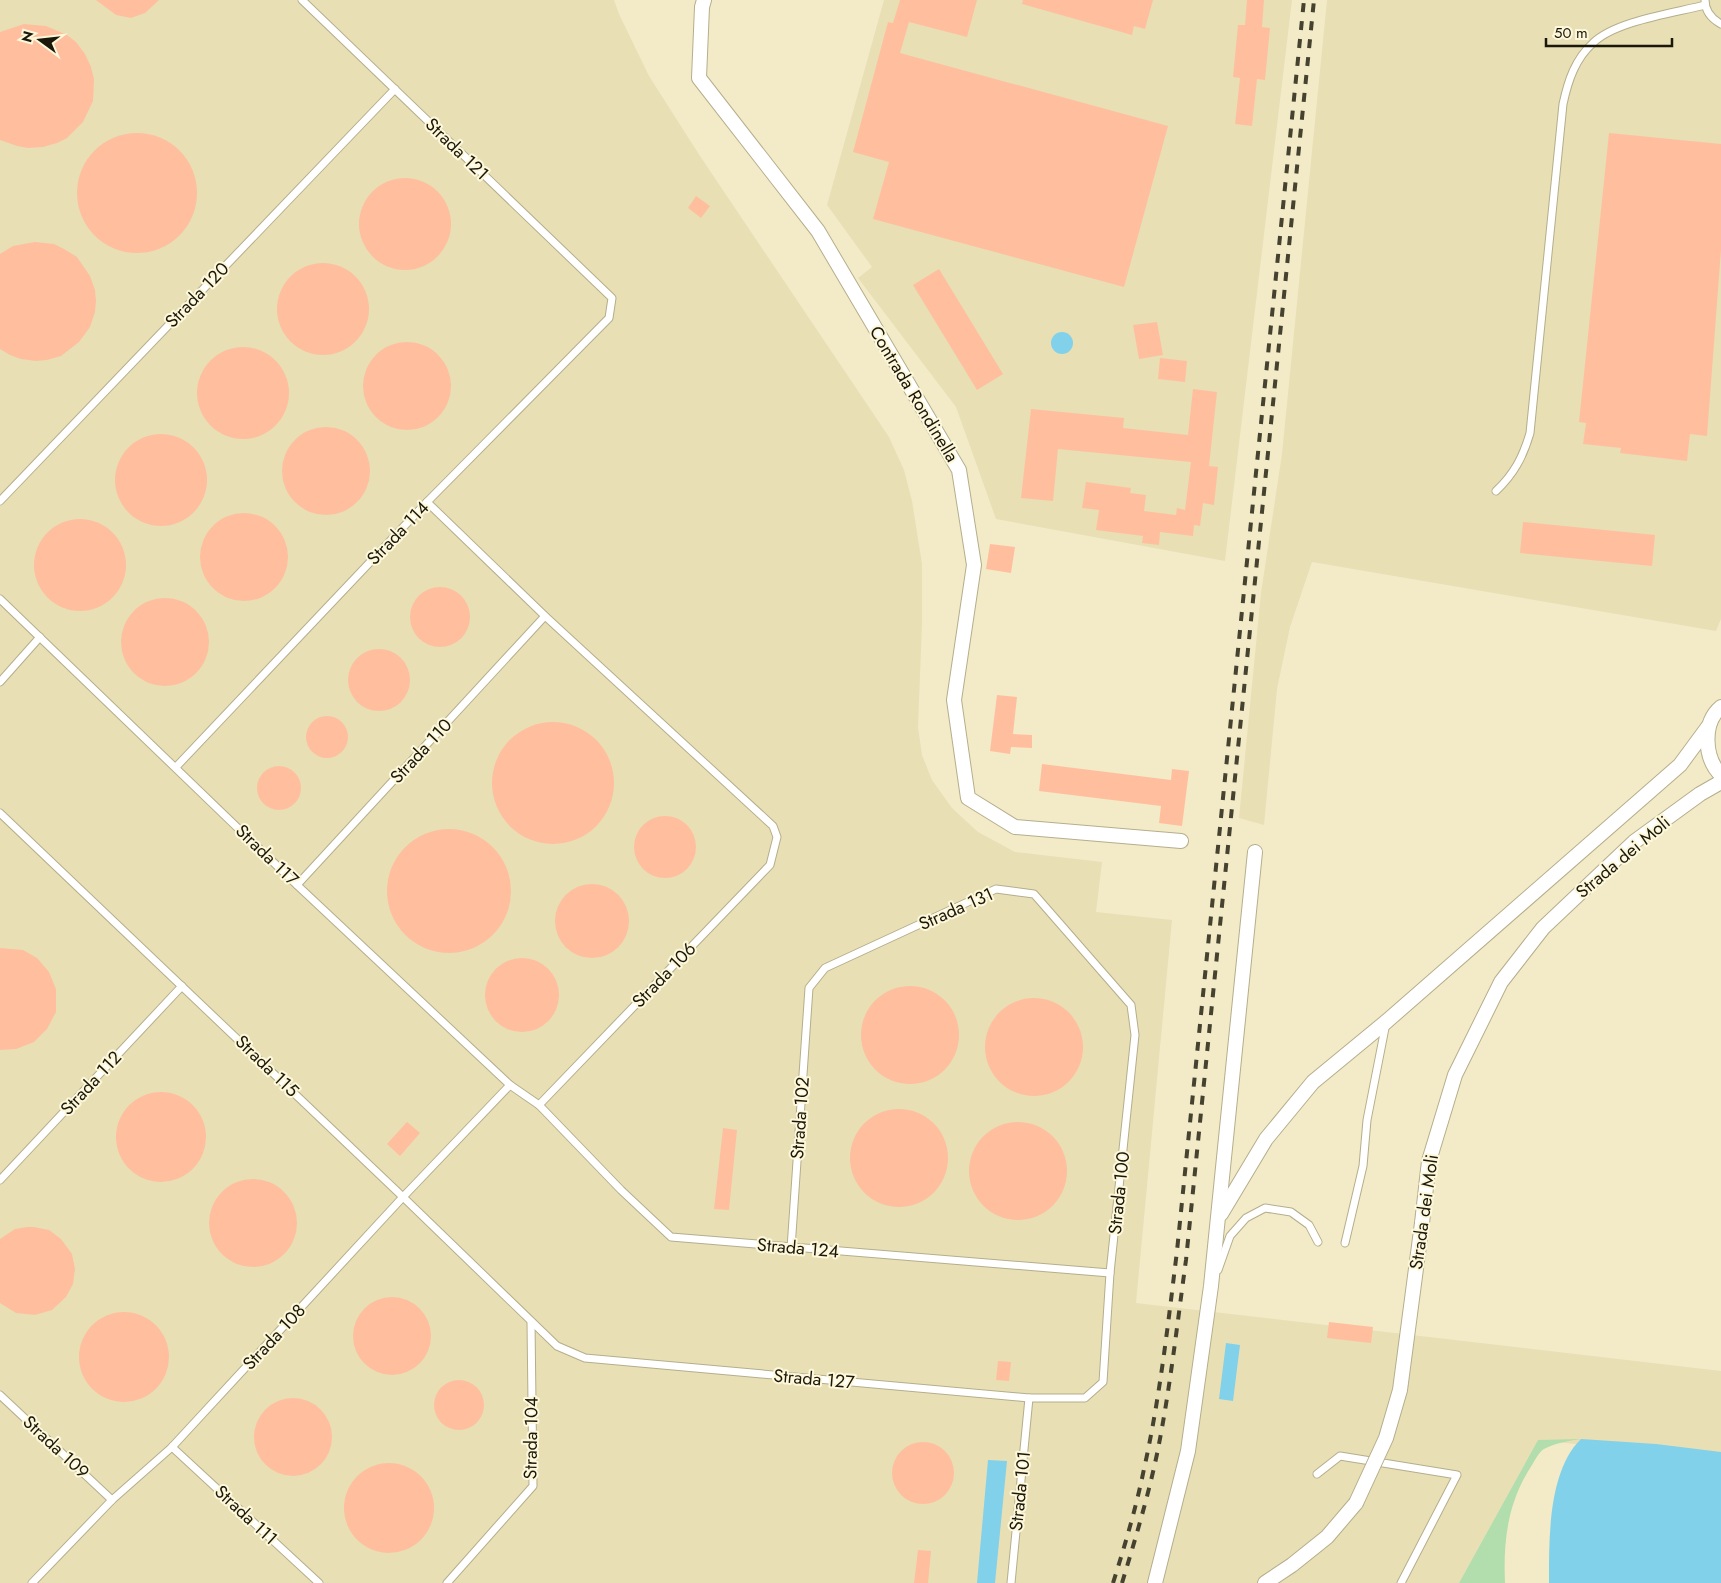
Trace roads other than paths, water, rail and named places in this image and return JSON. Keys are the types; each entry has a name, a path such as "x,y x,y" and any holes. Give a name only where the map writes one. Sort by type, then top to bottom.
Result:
{"street":[{"name":"Contrada Rondinella","path":"704,0 702,7 699,78 818,231 959,470 974,565 954,700 968,798 1015,827 1181,841"},
{"path":"1218,1219 1266,1139 1313,1082 1387,1021 1680,765 1721,707"},
{"path":"1708,727 1708,750 1712,762 1721,775"},
{"name":"Strada dei Moli","path":"1265,1583 1292,1565 1326,1537 1356,1502 1386,1438 1400,1390 1429,1161 1455,1075 1501,982 1543,928 1634,842 1700,794 1721,782"},
{"path":"1155,1583 1188,1451 1211,1286 1255,852"}],"lane":[{"name":"Strada 121","path":"302,0 612,298"},
{"path":"1496,491 1517,466 1525,451 1530,433 1563,104 1572,73 1579,59 1594,42 1608,33 1625,26 1705,2 1714,20 1721,24"},
{"name":"Strada 120","path":"0,501 395,89"},
{"name":"Strada 114","path":"176,767 427,502 609,318 612,298"},
{"path":"427,502 545,616"},
{"name":"Strada 117","path":"0,599 297,885 510,1085 539,1105"},
{"name":"Strada 106","path":"539,1105 770,865 777,837 773,826 545,616"},
{"name":"Strada 110","path":"297,885 545,616"},
{"path":"0,682 40,637"},
{"name":"Strada 115","path":"0,812 531,1322"},
{"name":"Strada 131","path":"809,988 825,968 996,889 1034,894 1131,1005"},
{"name":"Strada 112","path":"0,1180 182,986"},
{"name":"Strada 102","path":"791,1248 809,988"},
{"name":"Strada 100","path":"1103,1382 1110,1273 1135,1035 1131,1005"},
{"path":"1345,1243 1363,1166 1367,1120 1387,1021"},
{"name":"Strada 108","path":"32,1583 112,1500 172,1447 403,1197 510,1085"},
{"name":"Strada 124","path":"539,1105 621,1190 671,1236 791,1248 1110,1273"},
{"path":"1211,1286 1230,1236 1246,1218 1265,1208 1291,1212 1309,1225 1318,1242"},
{"name":"Strada 127","path":"531,1322 557,1346 586,1358 1029,1398 1085,1398 1103,1382"},
{"name":"Strada 104","path":"448,1583 533,1486 531,1322"},
{"name":"Strada 109","path":"0,1394 112,1500"},
{"name":"Strada 101","path":"1011,1583 1029,1398"},
{"name":"Strada 111","path":"172,1447 319,1583"},
{"path":"1317,1474 1340,1456 1457,1475 1401,1583"}],"water":[{"path":"1062,332 1070,335 1073,343 1070,351 1062,354 1054,351 1051,343 1054,335"},
{"path":"1226,1343 1240,1345 1233,1401 1219,1399"},
{"path":"1581,1439 1656,1444 1721,1452 1721,1583 1549,1583 1550,1527 1556,1487 1570,1453"},
{"path":"988,1460 1007,1461 995,1583 977,1583"}],"railway":[{"path":"1113,1583 1134,1512 1150,1442 1177,1251 1304,0"},
{"path":"1122,1583 1145,1502 1162,1430 1186,1260 1314,0"}]}
